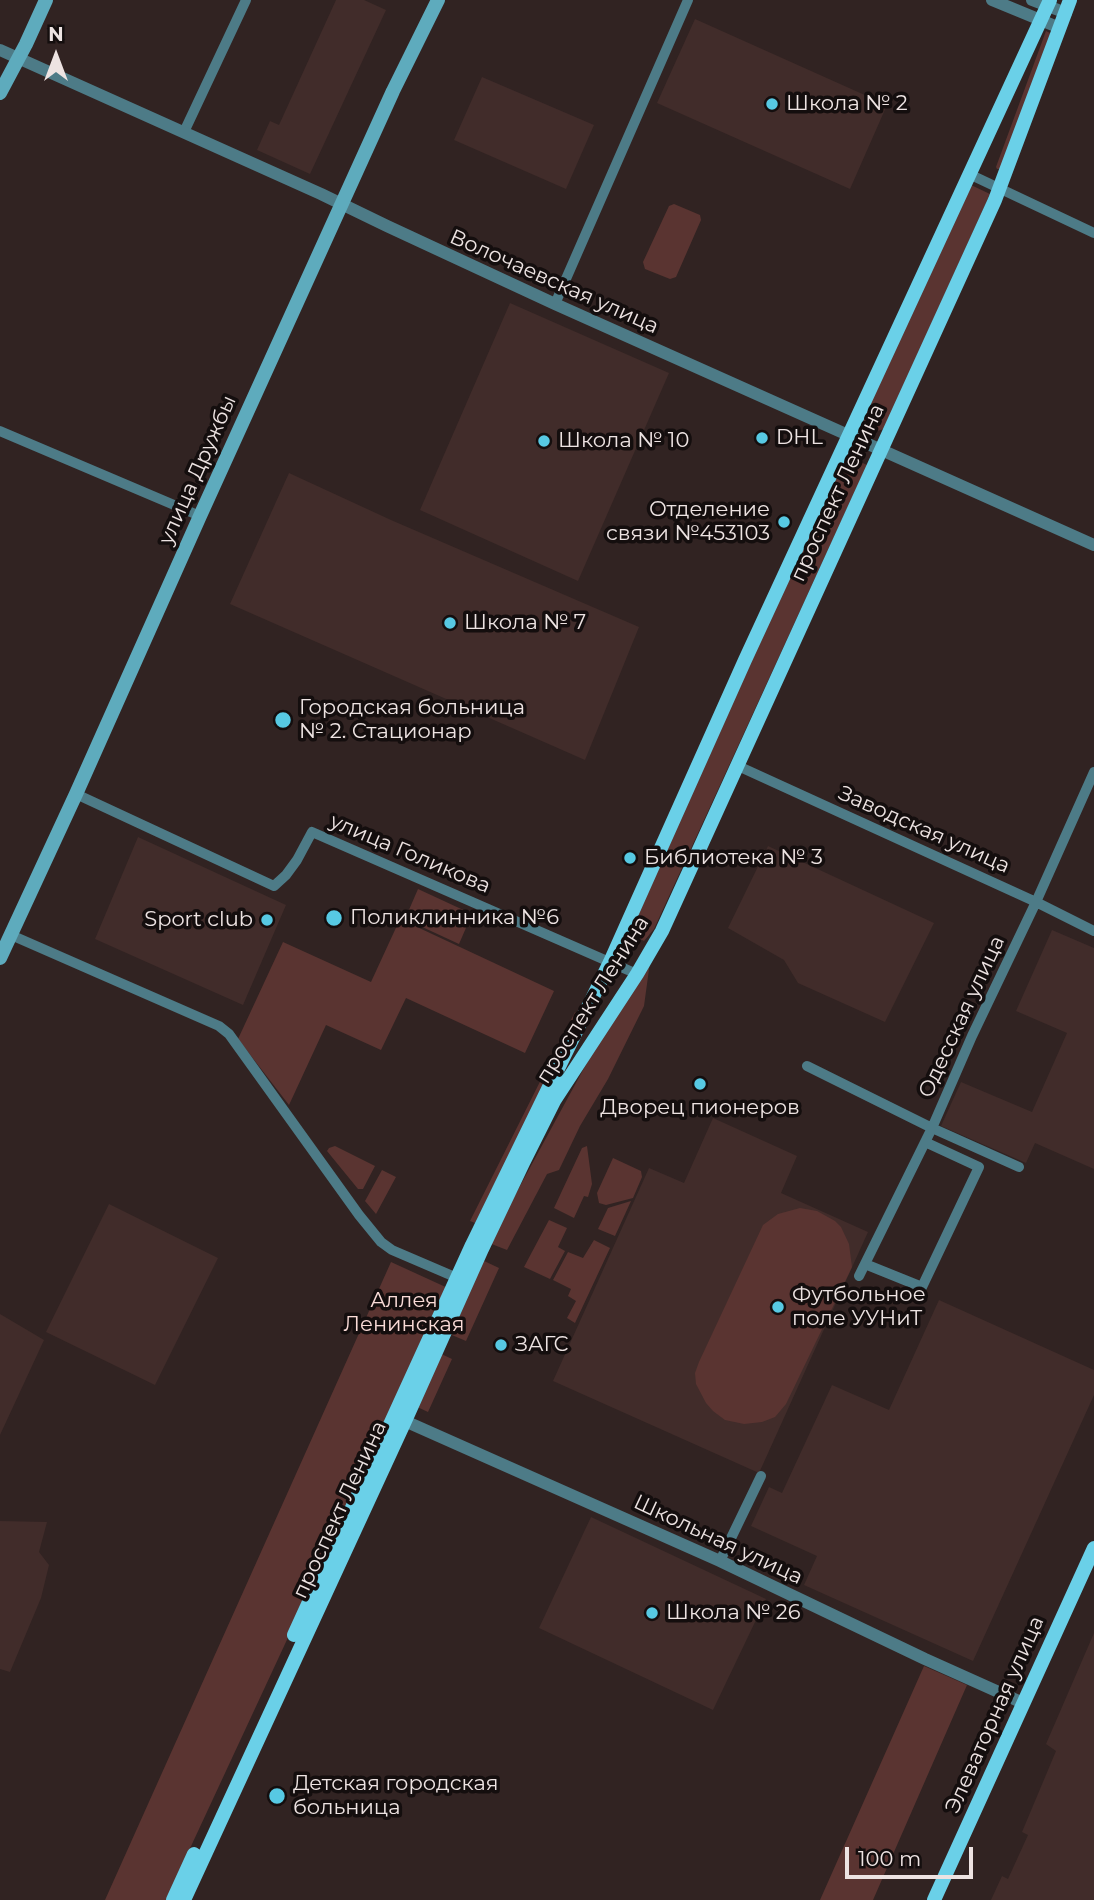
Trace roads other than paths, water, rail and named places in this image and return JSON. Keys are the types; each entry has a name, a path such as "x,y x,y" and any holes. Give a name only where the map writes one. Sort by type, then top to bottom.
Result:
{"main road":[{"path":"0,93 46,0"},
{"name":"улица Дружбы","path":"0,958 393,92 438,0"},
{"name":"проспект Ленина","path":"184,1900 462,1280 486,1217 610,962 745,660 1049,3"},
{"name":"проспект Ленина","path":"462,1280 554,1101 662,931 1000,188 1068,6"},
{"name":"проспект Ленина","path":"173,1900 400,1419"},
{"name":"Элеваторная улица","path":"934,1900 1094,1548"}],"street":[{"path":"184,132 246,0"},
{"path":"555,304 688,0"},
{"path":"992,0 1060,28"},
{"path":"1032,0 1068,6"},
{"name":"Волочаевская улица","path":"0,50 342,204 555,304 1094,545"},
{"path":"969,174 1094,233"},
{"path":"0,431 200,516"},
{"name":"Заводская улица","path":"738,766 1094,930"},
{"name":"Одесская улица","path":"859,1276 932,1128 1094,772"},
{"name":"улица Голикова","path":"76,794 274,886 297,860 312,832 637,974"},
{"path":"11,934 219,1026 229,1034 381,1242 392,1250 462,1280"},
{"path":"807,1066 932,1128 1019,1167"},
{"path":"865,1264 922,1287 979,1167 925,1142"},
{"name":"Школьная улица","path":"400,1419 720,1561 1023,1703"},
{"path":"720,1561 761,1476"}],"place":[{"name":"Школа № 2","path":"772,104"},
{"name":"DHL","path":"762,438"},
{"name":"Школа № 10","path":"544,441"},
{"name":"Отделение связи №453103","path":"784,522"},
{"name":"Школа № 7","path":"450,623"},
{"name":"Городская больница № 2. Стационар","path":"283,720"},
{"name":"Библиотека № 3","path":"630,858"},
{"name":"Поликлинника №6","path":"334,918"},
{"name":"Sport club","path":"267,920"},
{"name":"Дворец пионеров","path":"700,1084"},
{"name":"Футбольное поле УУНиТ","path":"778,1307"},
{"name":"ЗАГС","path":"501,1345"},
{"name":"Школа № 26","path":"652,1613"},
{"name":"Детская городская больница","path":"277,1796"}],"park label":[{"name":"Аллея Ленинская","path":"404,1313"}]}
